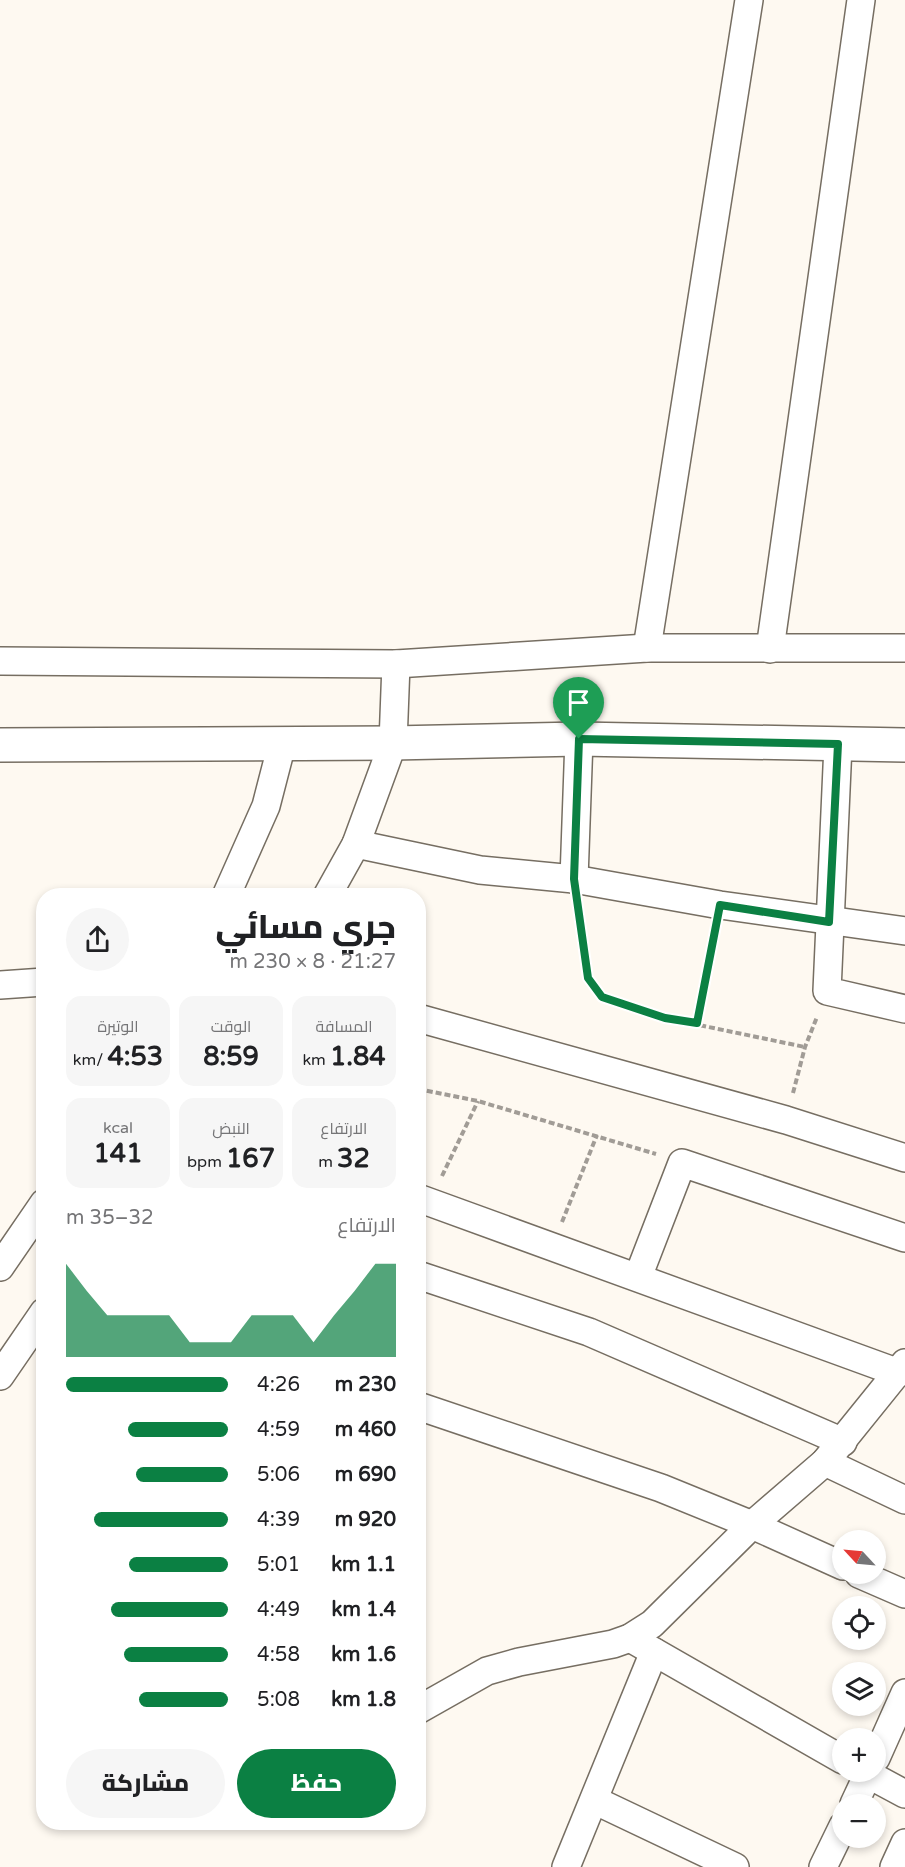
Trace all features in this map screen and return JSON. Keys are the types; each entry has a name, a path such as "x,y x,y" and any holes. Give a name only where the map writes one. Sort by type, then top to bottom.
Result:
{"street":[{"path":"647,648 749,0"},
{"path":"770,649 861,0"},
{"path":"0,661 396,675 647,648 905,648"},
{"path":"331,888 356,844 393,733 396,675"},
{"path":"0,745 282,744 393,733 905,745"},
{"path":"574,879 579,739"},
{"path":"230,888 266,806 282,744"},
{"path":"838,744 827,991 905,1009"},
{"path":"356,844 480,870 574,879 720,905 905,932"},
{"path":"0,985 36,983"},
{"path":"426,1020 786,1120 905,1158"},
{"path":"638,1277 682,1163 905,1238"},
{"path":"426,1201 902,1368 825,1462 752,1525 652,1624 630,1638 487,1671 426,1705"},
{"path":"0,1267 36,1215"},
{"path":"426,1278 589,1332 843,1442"},
{"path":"0,1376 36,1324"},
{"path":"426,1409 661,1488 832,1561"},
{"path":"825,1462 905,1500"},
{"path":"882,1584 905,1594"},
{"path":"630,1638 832,1754"},
{"path":"566,1867 654,1652"},
{"path":"886,1733 905,1693"},
{"path":"886,1781 905,1794"},
{"path":"594,1800 735,1867"},
{"path":"894,1867 905,1843"},
{"path":"823,1867 832,1848"}],"path":[{"path":"574,879 588,978 602,997 665,1018 805,1047 786,1120"},
{"path":"697,1023 720,905"},
{"path":"426,1091 478,1101 597,1135 682,1163"},
{"path":"426,1196 478,1101"},
{"path":"553,1245 597,1135"}],"route":[{"path":"579,739 838,744 829,922 720,905 697,1023 665,1018 602,997 588,978 574,879 579,739"}]}
